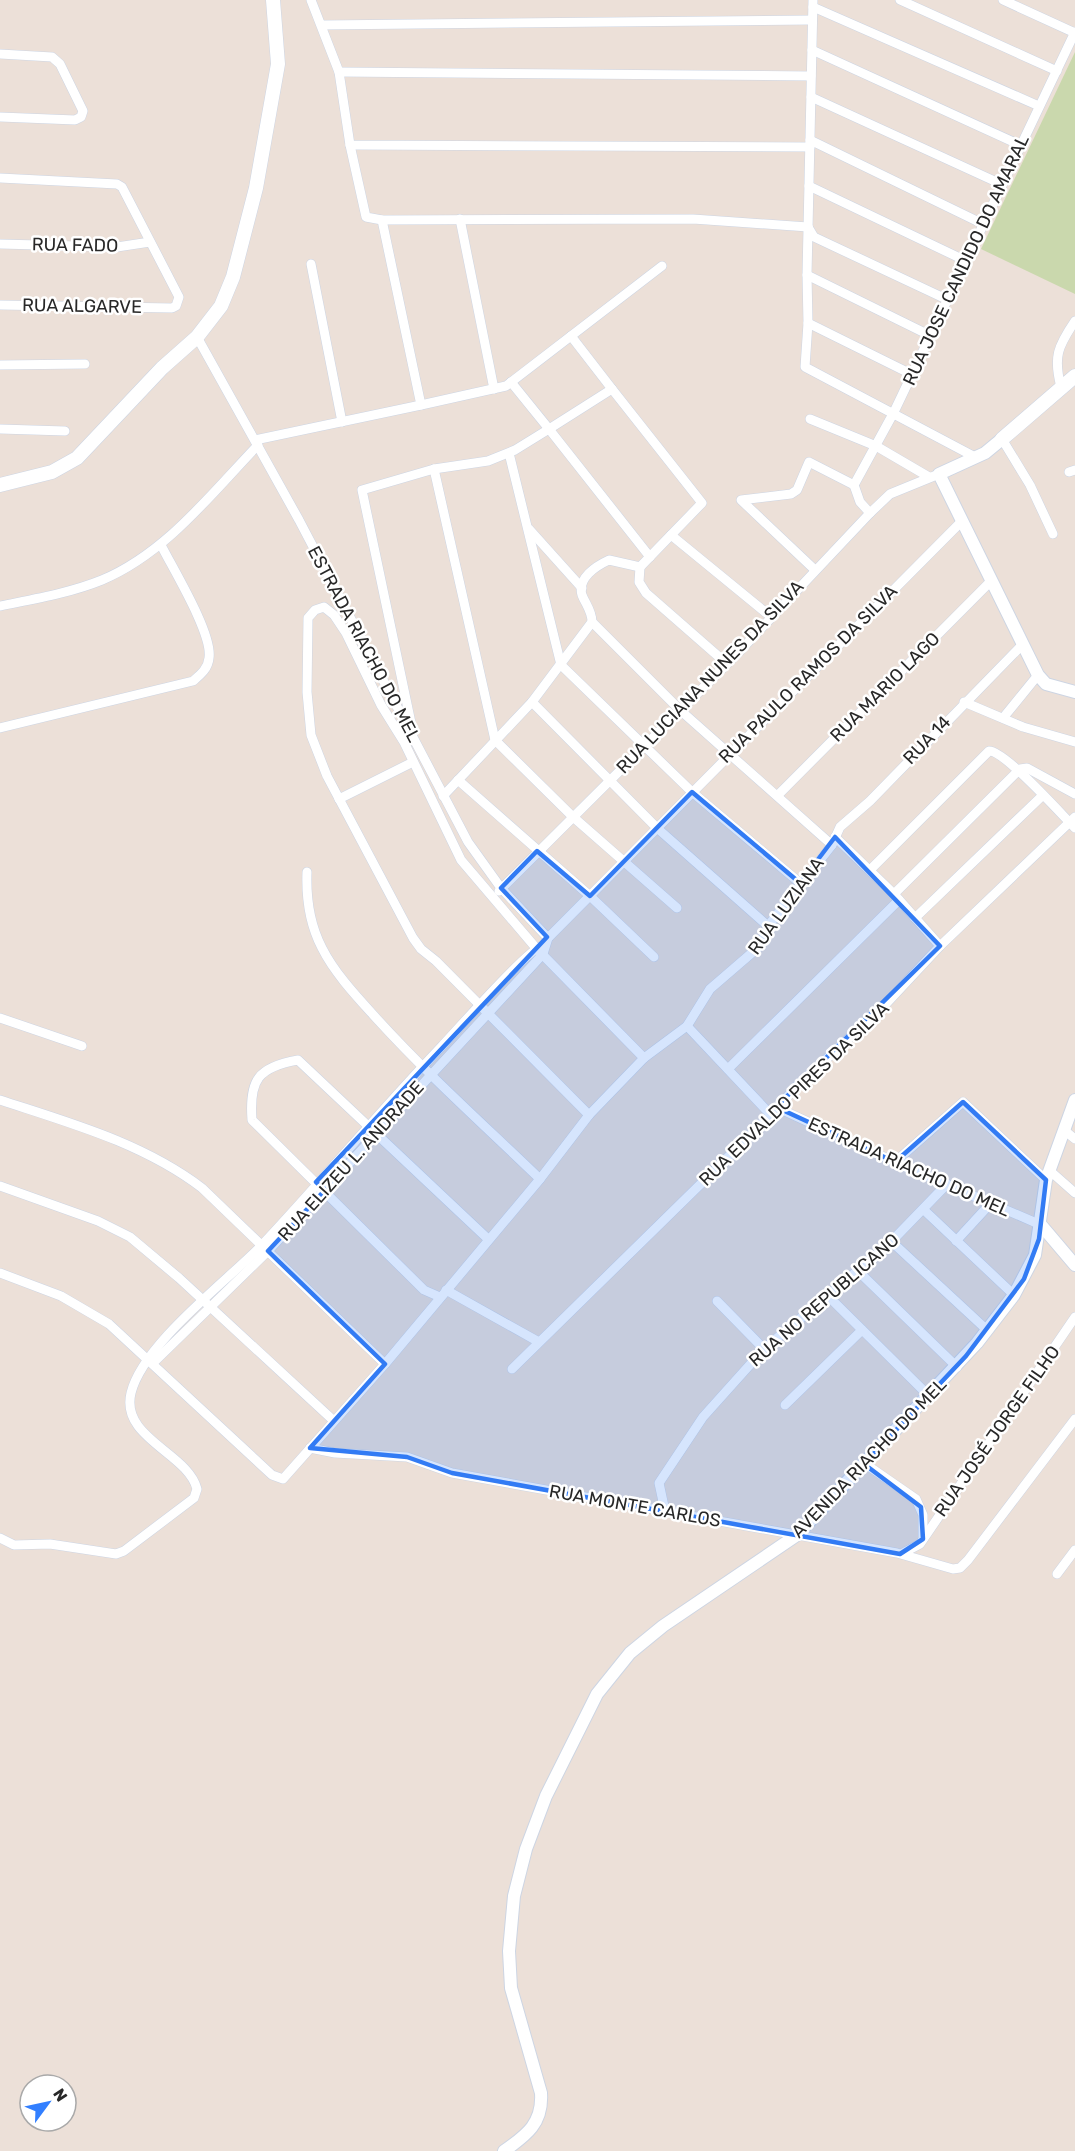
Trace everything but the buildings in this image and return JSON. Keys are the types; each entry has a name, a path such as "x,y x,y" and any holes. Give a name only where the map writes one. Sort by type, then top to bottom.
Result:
{"main road":[{"path":"0,484 52,472 77,458 162,368 212,321 229,290 256,188 278,64 273,0"},
{"path":"1002,439 1075,376"}],"street":[{"path":"311,0 339,72 350,145 366,217 382,220 693,219 808,227"},
{"path":"900,0 1057,71"},
{"path":"1003,0 1075,33"},
{"path":"975,457 894,412 805,367 808,323 813,4 1039,106"},
{"path":"322,25 812,20"},
{"name":"RUA JOSE CANDIDO DO AMARAL","path":"854,485 894,412 931,336 964,260 1075,33"},
{"path":"812,50 1020,145"},
{"path":"0,54 52,57 60,64 83,111 81,117 75,120 0,117"},
{"path":"339,72 811,76"},
{"path":"811,97 1001,184"},
{"path":"350,145 810,144 983,224"},
{"path":"0,178 117,184 150,242"},
{"path":"809,186 964,260"},
{"path":"460,219 494,388"},
{"path":"382,220 421,405"},
{"path":"808,227 814,237 946,299"},
{"name":"RUA FADO","path":"0,244 117,247 150,242"},
{"name":"RUA ALGARVE","path":"0,305 176,306 179,297 150,242"},
{"path":"311,264 342,422"},
{"path":"0,606 92,584 118,572 161,545 256,443 494,388 511,382 662,266"},
{"path":"807,275 931,336"},
{"path":"1061,387 1056,368 1058,352 1075,321"},
{"path":"808,323 911,374"},
{"path":"571,336 702,502 640,567 639,582 646,593 726,663"},
{"name":"ESTRADA RIACHO DO MEL","path":"197,337 414,737 468,842 543,946"},
{"path":"0,365 85,364"},
{"path":"511,382 650,557"},
{"path":"414,737 362,490 434,469 488,461 509,453 612,389"},
{"path":"810,419 876,446 934,476 992,580 1038,675 1046,684 1075,692"},
{"path":"0,429 65,431"},
{"path":"934,476 975,457 1002,439 1030,485 1053,534"},
{"path":"509,453 561,665 692,792 800,884"},
{"path":"815,570 741,500 791,494 797,490 809,462 854,485 860,502 870,513"},
{"path":"434,469 495,741 572,816 677,908"},
{"name":"RUA LUCIANA NUNES DA SILVA","path":"493,897 680,710 870,513 890,494 934,476"},
{"name":"RUA PAULO RAMOS DA SILVA","path":"543,946 623,860 961,522"},
{"path":"527,526 582,588"},
{"path":"671,535 770,616"},
{"path":"0,728 193,681 201,675 209,659 205,633 161,545"},
{"path":"443,796 532,702 592,622 592,614 582,593 589,573 609,560 640,567"},
{"name":"RUA MARIO LAGO","path":"778,795 992,580"},
{"name":"ESTRADA RIACHO DO MEL","path":"339,799 311,735 308,618 315,610 324,608 334,615 413,762 461,860 645,1058"},
{"path":"592,622 680,710 728,754 870,870 940,946"},
{"name":"RUA 14","path":"833,841 848,818 870,801 1023,644"},
{"path":"1003,718 1038,675"},
{"path":"532,702 657,828 768,926"},
{"path":"964,702 1003,718 1075,742"},
{"path":"870,870 986,753 996,752 1073,822"},
{"path":"413,762 339,799 413,938 589,1115"},
{"path":"728,1070 1018,771 1027,768 1075,794"},
{"path":"458,780 590,896 654,957"},
{"path":"915,918 1042,796"},
{"name":"RUA EDVALDO PIRES DA SILVA","path":"512,1370 774,1112 805,1078 884,1006 940,946 1073,822"},
{"name":"RUA LUZIANA","path":"687,1026 710,989 761,945 768,926 833,841"},
{"path":"308,873 306,889 312,925 322,949 357,996 422,1066 540,1179"},
{"name":"RUA ELIZEU L. ANDRADE","path":"265,1248 316,1182 368,1124 480,1006 543,946"},
{"name":"RUA ELIZEU L. ANDRADE","path":"0,1538 14,1545 50,1544 116,1554 124,1551 194,1498 197,1489 193,1479 157,1446 130,1410 131,1392 151,1361 205,1305 325,1190 488,1014 543,946"},
{"path":"0,1018 82,1046"},
{"name":"ESTRADA RIACHO DO MEL","path":"687,1026 728,1070 774,1112 1041,1225"},
{"path":"0,1273 61,1296 109,1324 277,1479 287,1476 385,1364 540,1179 589,1115 645,1058 687,1026"},
{"path":"488,1239 378,1132 298,1060 279,1064 261,1074 250,1093 252,1120 424,1290 443,1294 539,1342"},
{"path":"0,1100 59,1118 162,1160 202,1188 385,1364"},
{"name":"AVENIDA RIACHO DO MEL","path":"504,2151 527,2135 538,2120 542,2105 541,2093 511,1988 509,1951 514,1896 530,1838 546,1796 597,1694 630,1653 663,1626 797,1535 957,1367 987,1330 1014,1295 1035,1255 1048,1175 1075,1100"},
{"path":"895,1162 963,1102 1048,1175 1075,1193"},
{"path":"1064,1130 1075,1139"},
{"name":"RUA NO REPUBLICANO","path":"665,1511 659,1483 703,1417 764,1349 892,1242 947,1185"},
{"path":"0,1186 121,1231 157,1259 334,1421"},
{"path":"956,1241 990,1204"},
{"path":"924,1210 1014,1295"},
{"path":"1041,1225 1075,1265"},
{"path":"892,1242 987,1330"},
{"path":"858,1271 957,1367"},
{"path":"827,1295 929,1396"},
{"path":"717,1301 764,1349"},
{"name":"RUA JOSÉ JORGE FILHO","path":"900,1554 909,1552 921,1541 1075,1317"},
{"path":"785,1405 862,1330"},
{"name":"RUA MONTE CARLOS","path":"310,1448 335,1453 406,1457 452,1473 900,1554 953,1569 960,1568 1075,1419"},
{"path":"864,1463 916,1499 923,1515 921,1559"},
{"path":"1057,1574 1075,1550"}],"highlighted area":[{"path":"692,792 800,883 835,837 940,946 776,1107 895,1162 963,1102 1046,1180 1039,1239 1024,1279 966,1356 864,1464 921,1507 923,1539 900,1554 452,1473 407,1457 310,1448 385,1364 268,1251 325,1190 316,1182 547,937 501,888 537,851 590,896"}],"green space":[{"path":"1075,52 1075,294 981,249"}]}
